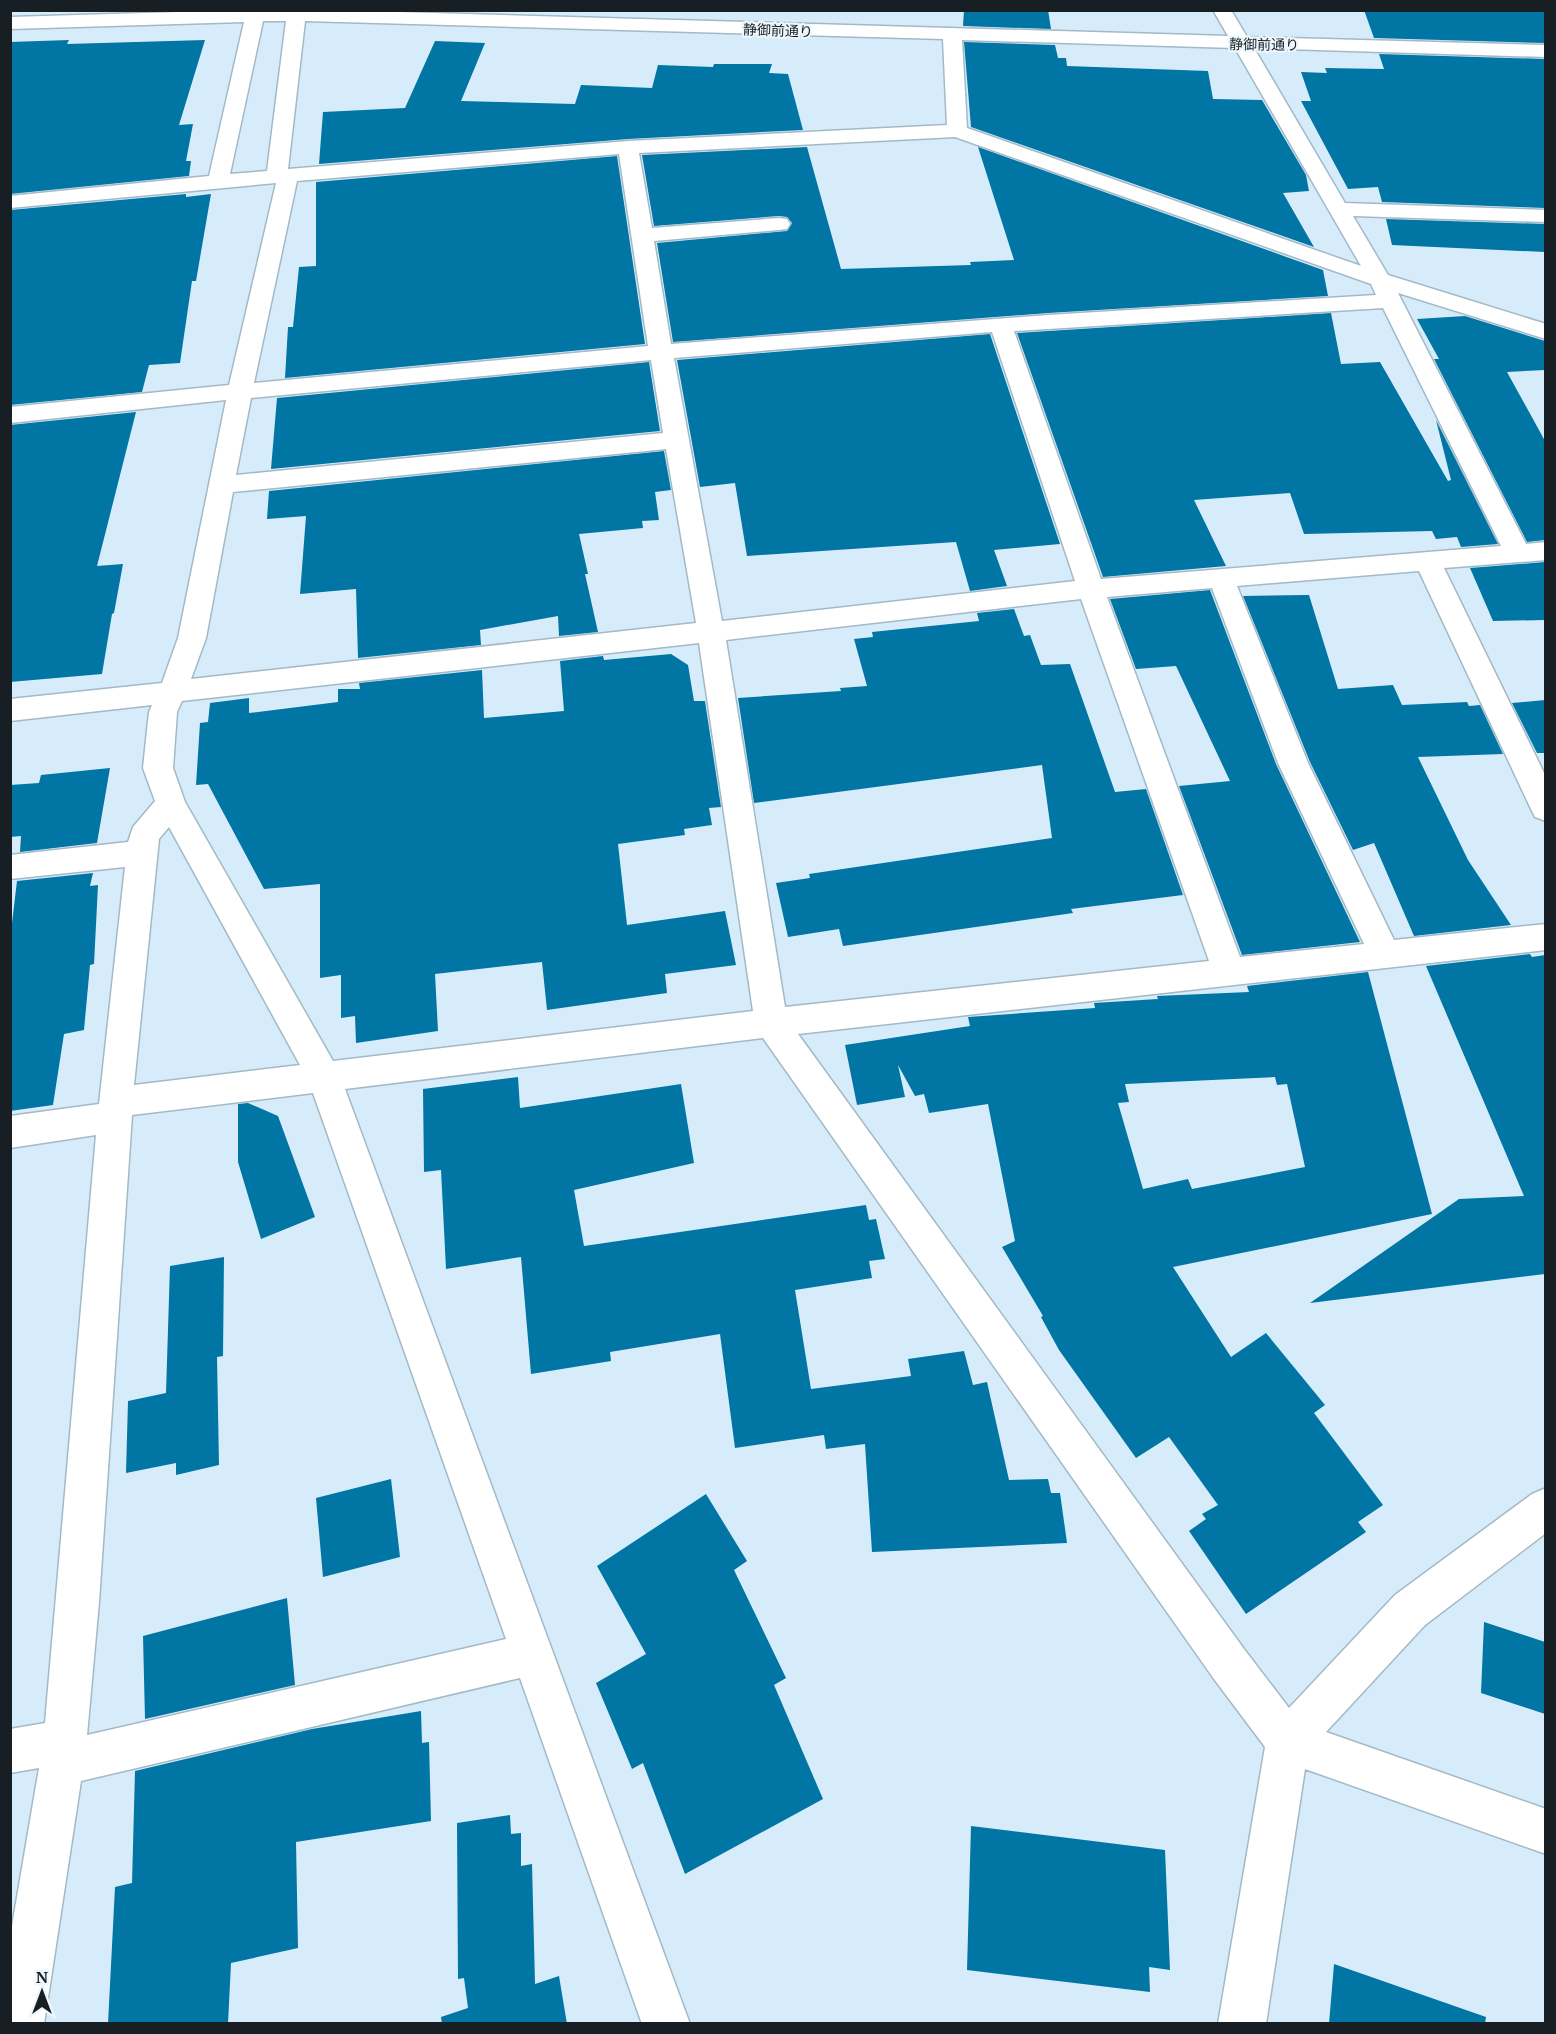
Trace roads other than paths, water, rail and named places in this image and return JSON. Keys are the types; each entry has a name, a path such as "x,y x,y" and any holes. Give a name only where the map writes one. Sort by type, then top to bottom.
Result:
{"street":[{"path":"1222,10 1384,290 1518,553"},
{"path":"218,181 256,13"},
{"name":"静御前通り","path":"10,23 256,13 623,18 952,36 1545,51"},
{"path":"297,13 283,177 192,638 187,656 163,712 158,768 171,803 324,1077 666,2024"},
{"path":"952,36 957,131"},
{"path":"10,202 218,181 628,147 957,131 1384,290 1545,332"},
{"path":"628,147 661,352 711,633 771,1023 1222,1654 1288,1741 1545,1833"},
{"path":"1337,209 1545,216"},
{"path":"642,235 779,224"},
{"path":"10,415 661,352 1001,325 1384,290"},
{"path":"1001,325 1091,589 1230,973"},
{"path":"222,484 677,440"},
{"path":"10,710 1091,589 1545,551"},
{"path":"1427,560 1545,809"},
{"path":"1221,578 1293,763 1385,955"},
{"path":"20,2024 64,1752 78,1602 120,1047 144,835 171,803"},
{"path":"10,867 142,853"},
{"path":"10,1132 115,1110 324,1077 771,1023 1545,937"},
{"path":"1242,2024 1288,1741 1410,1610 1545,1508"},
{"path":"10,1751 64,1752 532,1654"}]}
